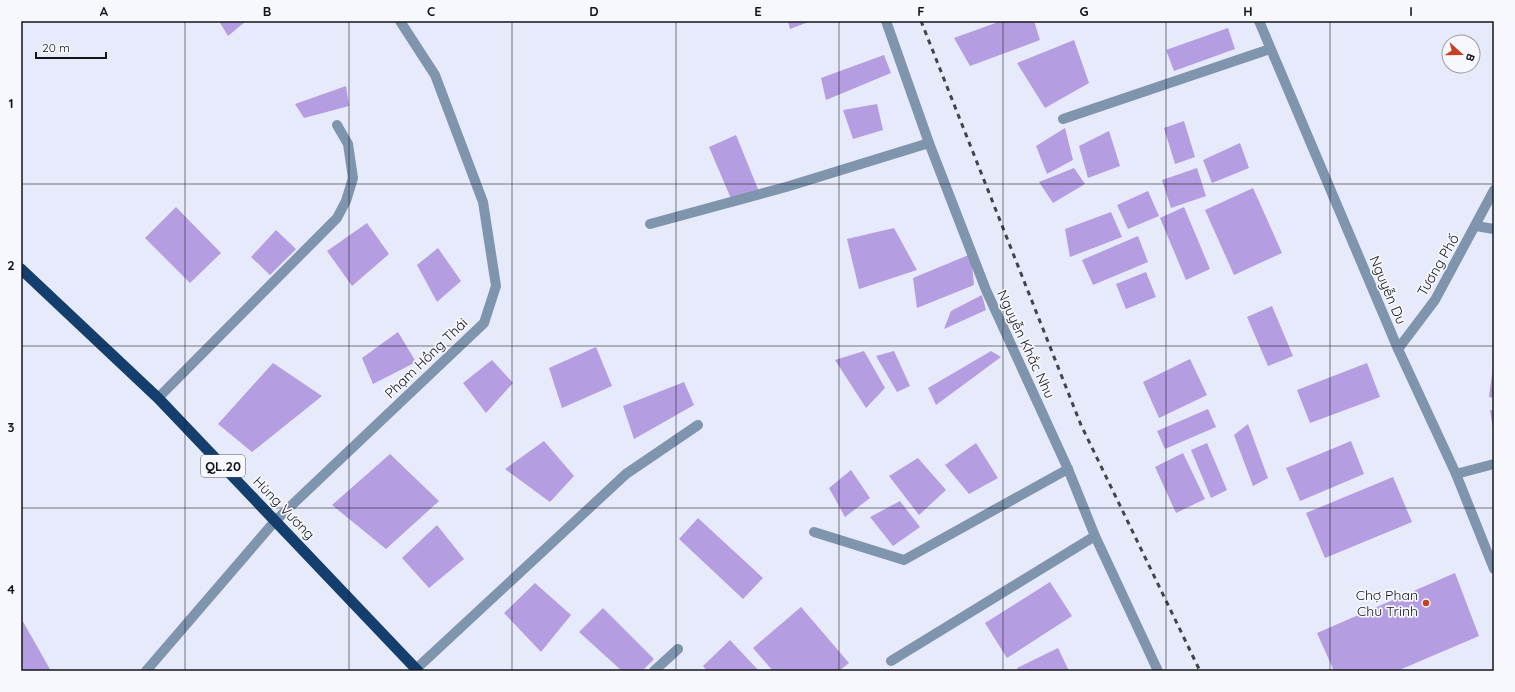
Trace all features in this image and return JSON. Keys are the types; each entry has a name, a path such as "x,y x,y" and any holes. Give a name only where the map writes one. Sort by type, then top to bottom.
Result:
{"highway":[{"name":"Hùng Vương","path":"21,269 158,398 417,670"}],"street":[{"name":"Phạm Hồng Thái","path":"146,671 275,521 484,323 496,286 483,202 435,75 400,21"},
{"name":"Nguyễn Khắc Nhu","path":"886,21 929,144 986,290 1068,469 1095,536 1158,671"},
{"name":"Nguyễn Du","path":"1259,21 1398,349 1456,474 1494,569"},
{"path":"1063,119 1270,49"},
{"path":"158,398 337,218 346,201 353,178 348,144 337,125"},
{"path":"650,224 786,187 929,144"},
{"name":"Tương Phố","path":"1398,349 1435,300 1494,190"},
{"path":"1476,226 1494,229"},
{"path":"417,670 626,474 698,425"},
{"path":"1456,474 1494,464"},
{"path":"814,532 904,560 1068,469"},
{"path":"891,661 1095,536"},
{"path":"654,671 678,649"}],"building":[{"path":"219,21 246,21 228,36"},
{"path":"788,21 811,21 790,29"},
{"path":"1001,21 1034,21 1040,40 970,66 954,38"},
{"path":"1228,28 1235,49 1174,71 1166,50"},
{"path":"1074,40 1089,83 1045,108 1017,63"},
{"path":"884,55 891,73 826,100 821,78"},
{"path":"346,86 349,106 304,118 295,104"},
{"path":"877,104 883,130 853,139 843,110"},
{"path":"1184,121 1195,157 1175,164 1164,128"},
{"path":"1065,128 1073,160 1047,174 1036,146"},
{"path":"1109,131 1120,166 1088,178 1079,146"},
{"path":"736,135 760,194 732,201 709,147"},
{"path":"1240,143 1249,168 1212,183 1203,160"},
{"path":"1074,168 1085,184 1053,203 1039,182"},
{"path":"1197,168 1206,196 1171,208 1162,180"},
{"path":"1253,188 1282,253 1234,275 1205,210"},
{"path":"1148,191 1159,216 1128,229 1117,205"},
{"path":"176,207 221,253 190,283 145,238"},
{"path":"1184,207 1210,269 1186,280 1160,218"},
{"path":"1111,212 1122,237 1070,257 1065,229"},
{"path":"367,223 389,254 352,286 327,251"},
{"path":"894,228 917,270 859,289 847,239"},
{"path":"276,230 296,249 270,275 251,257"},
{"path":"1138,236 1148,262 1093,285 1082,260"},
{"path":"438,248 461,281 437,302 417,265"},
{"path":"971,254 974,285 917,308 913,278"},
{"path":"1146,272 1156,297 1126,309 1116,284"},
{"path":"982,295 986,310 944,329 951,311"},
{"path":"1272,306 1293,356 1268,366 1247,317"},
{"path":"398,332 416,362 373,384 362,358"},
{"path":"596,347 612,386 562,408 549,368"},
{"path":"864,351 885,388 866,408 835,360"},
{"path":"894,351 910,386 897,392 876,356"},
{"path":"991,351 1001,357 936,405 928,388"},
{"path":"1190,359 1207,395 1159,418 1143,382"},
{"path":"492,360 513,383 486,413 463,383"},
{"path":"273,363 322,396 252,452 218,424"},
{"path":"1367,363 1380,397 1310,423 1297,390"},
{"path":"1494,366 1494,398 1489,397"},
{"path":"684,382 694,405 634,439 623,406"},
{"path":"1208,409 1216,427 1165,449 1157,431"},
{"path":"1490,410 1494,410 1494,429 1493,429"},
{"path":"1248,424 1268,478 1253,486 1234,435"},
{"path":"544,441 574,476 550,502 505,469"},
{"path":"1351,441 1364,474 1300,501 1286,468"},
{"path":"976,443 998,478 969,494 945,465"},
{"path":"1207,443 1227,490 1211,498 1191,450"},
{"path":"1183,453 1205,499 1176,513 1155,467"},
{"path":"390,454 439,501 386,549 332,505"},
{"path":"918,458 946,490 919,515 889,476"},
{"path":"851,470 870,498 845,517 829,488"},
{"path":"1393,477 1412,522 1325,558 1306,513"},
{"path":"900,501 920,527 893,546 870,517"},
{"path":"698,518 763,578 743,599 679,539"},
{"path":"437,525 464,559 429,588 402,558"},
{"name":"Chợ Phan Chu Trinh","path":"1455,573 1479,636 1397,671 1334,671 1317,633"},
{"path":"1050,582 1072,616 1007,658 985,623"},
{"path":"535,583 571,615 541,652 504,613"},
{"path":"801,607 849,663 839,671 773,671 753,648"},
{"path":"603,608 654,659 642,671 622,671 579,632"},
{"path":"21,618 51,671 21,671"},
{"path":"730,640 759,671 707,671 703,666"},
{"path":"1058,648 1069,671 1018,671 1017,668"}],"railway":[{"path":"921,21 1081,425 1200,671"}],"place":[{"name":"Chợ Phan Chu Trinh","path":"1426,603"}]}
